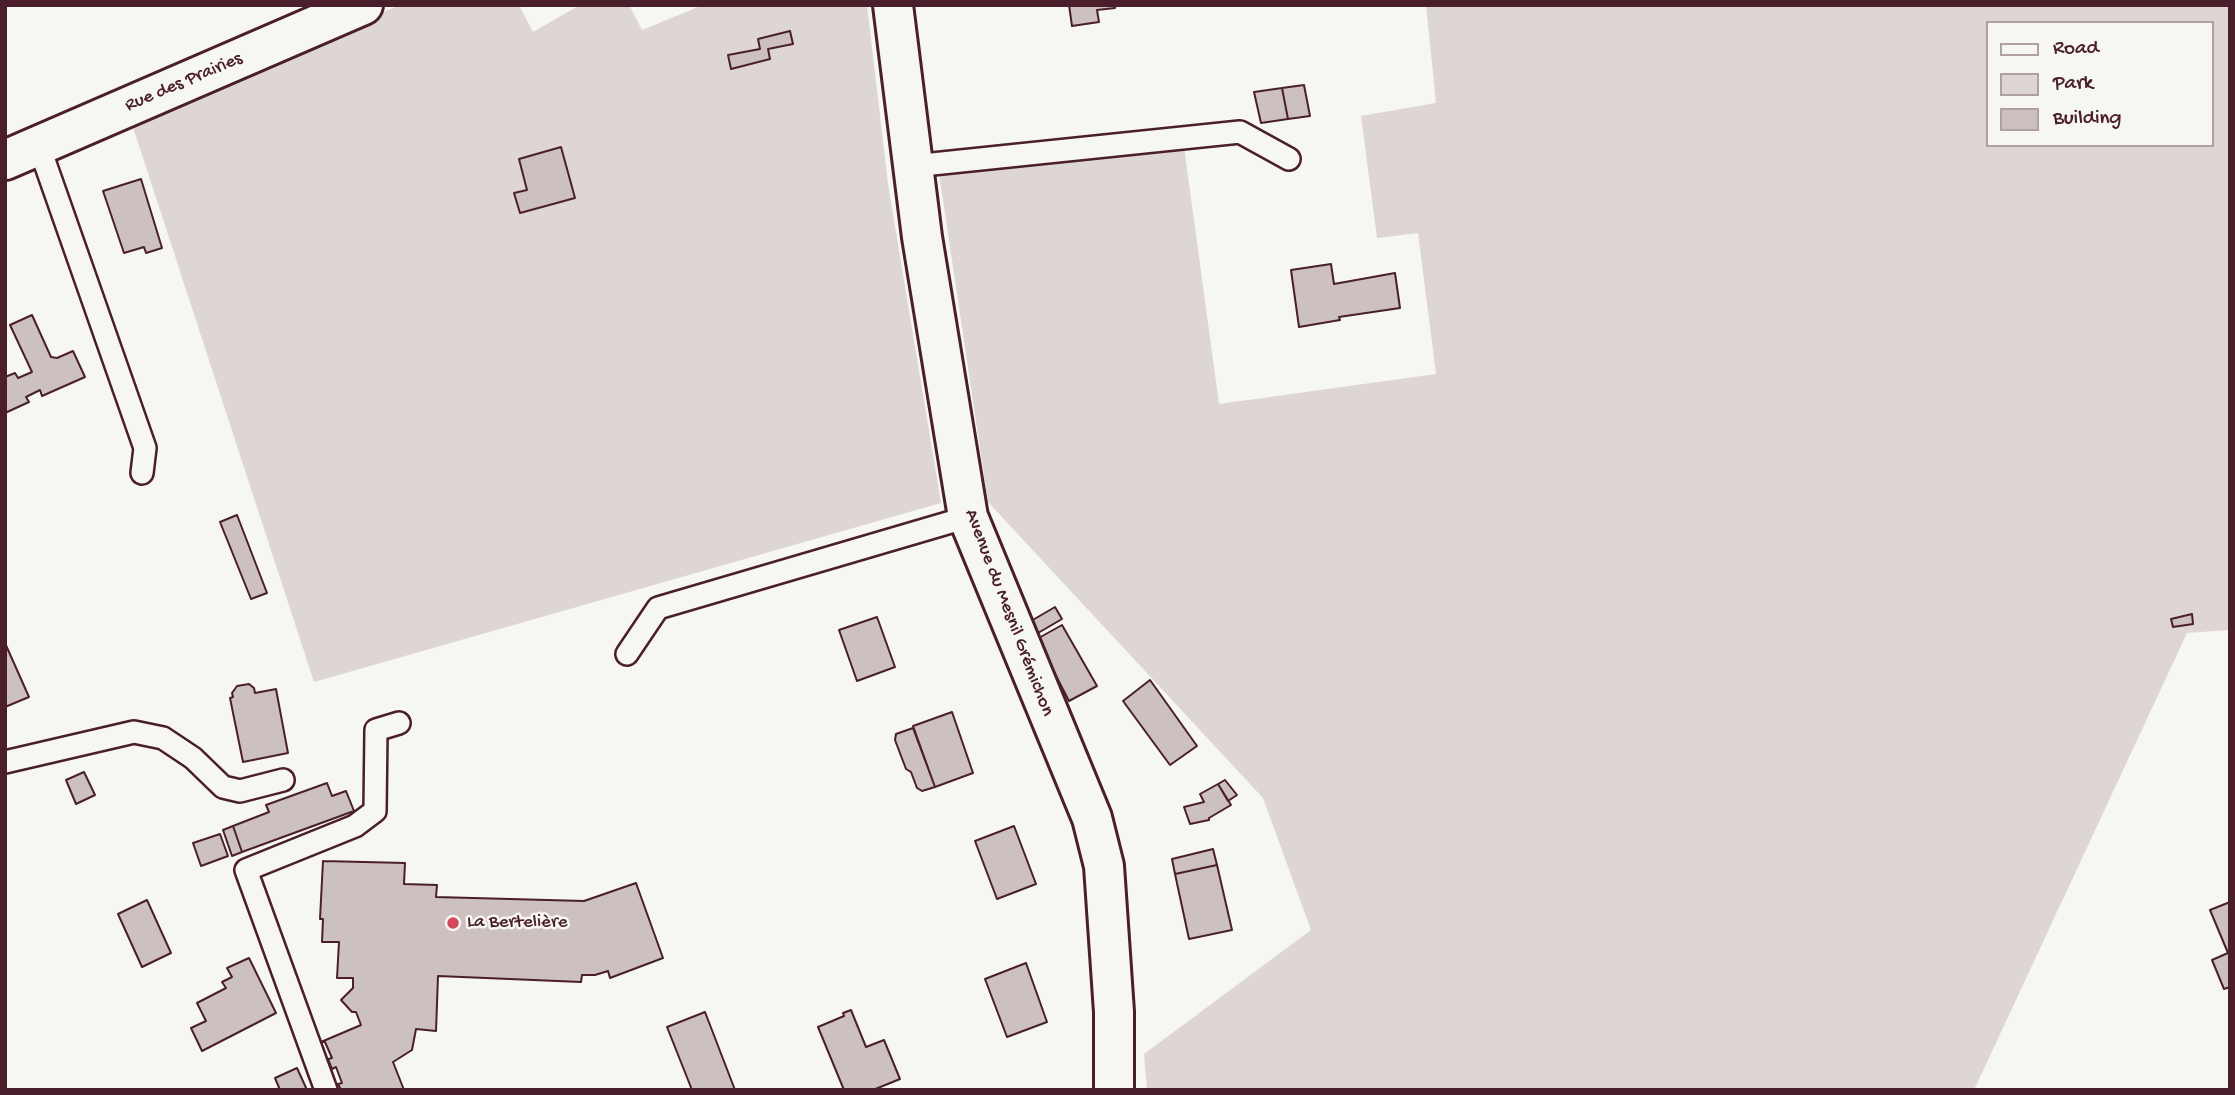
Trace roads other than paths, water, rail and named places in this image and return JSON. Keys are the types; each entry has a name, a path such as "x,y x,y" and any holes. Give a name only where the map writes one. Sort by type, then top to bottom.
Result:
{"street":[{"name":"Rue des Prairies","path":"22,153 363,5"},
{"name":"Avenue du Mesnil Grémichon","path":"893,5 913,166 954,443 968,517 1092,818 1104,866 1114,1012 1114,1090"}],"lane":[{"path":"913,166 1240,132 1289,159"},
{"path":"22,153 145,447 142,472"},
{"path":"627,654 658,608 968,517"},
{"path":"326,1090 246,870 355,826 375,810 376,730 399,723"},
{"path":"5,762 134,733 163,738 193,758 223,787 240,791 283,780"}],"place":[{"name":"La Bertelière","path":"453,923"}]}
